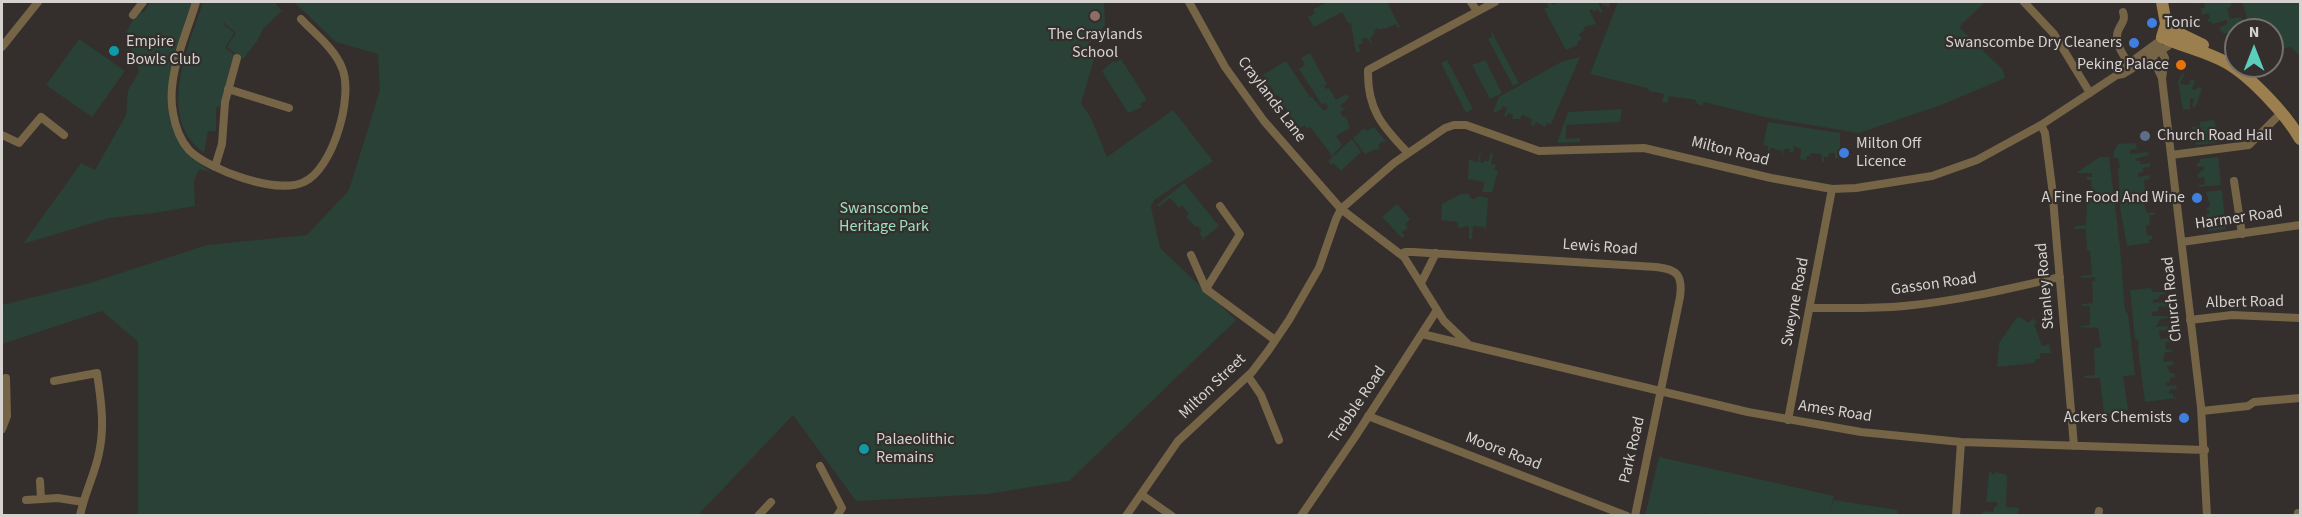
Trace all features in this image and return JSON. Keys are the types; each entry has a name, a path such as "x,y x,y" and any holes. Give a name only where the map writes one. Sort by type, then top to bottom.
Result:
{"main road":[{"path":"2163,2 2165,38 2225,63 2282,112 2301,139"}],"street":[{"path":"2,47 38,2"},
{"path":"133,15 143,2"},
{"path":"196,2 172,90 172,109 179,132 188,148 215,167 270,184 286,186 304,182 316,174 324,165 345,105 346,81 342,66 301,19"},
{"name":"Craylands Lane","path":"1188,2 1225,67 1259,115 1341,209"},
{"path":"1472,2 1477,11"},
{"path":"1407,152 1377,116 1368,70 1495,2"},
{"path":"2024,2 2054,34 2090,93"},
{"path":"2123,12 2125,19 2117,39 2121,52 2129,63"},
{"name":"Milton Road","path":"1341,209 1407,152 1445,128 1460,124 1539,151 1644,148 1750,174 1832,189 1874,186 1941,174 1986,156 2041,125 2151,53 2165,38"},
{"name":"Church Road","path":"2162,79 2165,38"},
{"name":"Milton Road","path":"2117,75 2129,63 2151,53"},
{"name":"Church Road","path":"2151,53 2162,79 2182,242 2202,411 2207,516"},
{"path":"215,167 222,144 228,89 237,58"},
{"path":"228,89 289,108"},
{"path":"2171,155 2249,145 2282,112"},
{"path":"2,135 19,143 41,117 64,135"},
{"name":"Stanley Road","path":"2041,125 2045,133 2048,153 2074,446"},
{"path":"2234,181 2242,234"},
{"name":"Sweyne Road","path":"1788,420 1832,189"},
{"path":"1206,290 1240,234 1220,206"},
{"name":"Ames Road","path":"1341,209 1401,254 1449,327 1469,345"},
{"name":"Milton Street","path":"1126,516 1178,441 1262,360 1289,320 1319,268 1341,209"},
{"name":"Harmer Road","path":"2182,242 2301,225"},
{"name":"Lewis Road","path":"1401,254 1405,252 1436,253 1674,270 1679,277 1681,291 1662,391"},
{"path":"1421,283 1436,253"},
{"path":"1191,255 1206,290 1275,340"},
{"name":"Gasson Road","path":"1811,308 1870,308 1923,304 2006,290 2060,277"},
{"name":"Trebble Road","path":"1304,515 1437,310"},
{"name":"Albert Road","path":"2190,320 2232,315 2301,318"},
{"name":"Ames Road","path":"1422,334 1788,420 1887,435 1961,442 2205,450"},
{"path":"54,381 98,373 102,437 80,516"},
{"path":"1248,376 1262,395 1279,440"},
{"path":"2,429 7,416 6,378"},
{"name":"Park Road","path":"1635,516 1662,391"},
{"path":"2202,411 2247,406 2254,402 2301,398"},
{"name":"Moore Road","path":"1368,416 1627,516"},
{"path":"1956,516 1961,442"},
{"path":"820,466 842,508 837,516"},
{"path":"40,482 41,499"},
{"path":"1142,495 1172,516"},
{"path":"26,500 63,498 83,502"},
{"path":"758,516 771,502"}],"green space":[{"path":"150,2 193,2 169,113 200,163 210,172 199,169 194,181 195,206 109,218 23,244 81,163 95,170 126,115 128,90 139,72 126,33 135,16 144,12"},
{"path":"203,2 278,2 276,4 282,11 263,29 243,59 227,47 236,33 225,22 223,24 234,33 225,48 234,54 220,106 216,108 216,131 208,131 204,153 189,138 181,121 178,101 184,60"},
{"name":"Swanscombe Heritage Park","path":"294,2 1104,2 1105,26 1103,26 1100,39 1088,44 1088,53 1095,56 1081,103 1091,118 1107,157 1173,110 1213,161 1154,200 1151,207 1160,248 1236,320 1069,481 987,494 856,501 793,415 698,515 138,516 138,342 102,311 2,344 2,305 90,283 207,245 307,235 349,190 380,90 378,54 336,42"},
{"path":"1328,2 1387,2 1400,27 1398,28 1396,24 1385,29 1374,30 1375,33 1370,38 1372,43 1367,38 1362,39 1363,43 1358,45 1361,51 1356,53 1351,23 1348,23 1342,12 1314,27 1308,17 1315,13 1313,9"},
{"path":"1546,2 1553,5 1559,2 1601,2 1598,3 1603,12 1600,13 1598,9 1594,12 1589,10 1596,24 1584,27 1585,30 1579,34 1582,39 1577,42 1578,45 1566,50 1544,9 1549,7"},
{"path":"1601,2 1611,2 1608,8"},
{"path":"1618,2 1985,2 1959,27 2003,70 2005,78 1941,105 1859,133 1769,118 1704,102 1702,106 1696,103 1696,100 1669,96 1667,103 1662,102 1664,94 1590,74"},
{"path":"2204,2 2231,2 2231,6 2227,9 2230,18 2224,18 2224,21 2212,24 2211,21 2208,22 2209,13 2202,15 2201,9 2205,7"},
{"path":"2242,2 2300,2 2300,56 2290,47 2284,48 2284,18 2247,18"},
{"path":"1490,29 1519,83 1513,86 1488,39 1492,37"},
{"path":"79,39 125,71 92,117 46,85"},
{"path":"1310,53 1327,84 1324,86 1326,89 1329,88 1336,100 1347,94 1349,98 1340,106 1347,107 1340,112 1343,117 1346,116 1350,128 1336,136 1342,145 1331,157 1310,127 1307,129 1305,125 1301,128 1290,116 1285,106 1281,108 1279,106 1283,103 1280,100 1276,101 1280,97 1277,95 1273,98 1271,94 1274,92 1270,85 1266,88 1263,85 1268,82 1264,76 1261,76 1286,61 1310,97 1324,111 1329,107 1325,103 1322,105 1299,69 1305,65 1301,58"},
{"path":"1580,57 1551,124 1547,123 1545,127 1536,122 1534,126 1531,126 1532,119 1522,115 1520,119 1512,119 1513,115 1508,113 1506,117 1504,116 1507,108 1503,106 1497,113 1493,112 1499,97 1563,61"},
{"path":"1121,59 1147,100 1140,104 1142,107 1128,113 1102,71 1113,61 1115,63"},
{"path":"1447,60 1473,109 1466,113 1441,63"},
{"path":"1485,60 1502,93 1490,99 1472,65"},
{"path":"2182,73 2184,74 2180,84 2189,85 2191,79 2195,81 2192,89 2196,90 2197,87 2202,89 2195,108 2192,107 2194,99 2190,98 2190,109 2183,110 2178,82"},
{"path":"1622,109 1620,122 1566,125 1566,139 1580,138 1580,142 1557,143 1568,112"},
{"path":"2214,120 2220,142 2196,145 2196,142 2204,141 2204,138 2200,138 2200,129 2192,129 2192,127 2200,126 2200,122"},
{"path":"1768,122 1840,133 1840,158 1836,158 1835,164 1835,153 1829,153 1828,157 1824,157 1824,162 1822,162 1821,154 1811,153 1806,160 1800,159 1801,149 1794,146 1793,153 1790,149 1784,149 1783,156 1782,151 1771,148 1768,153 1768,146 1763,145"},
{"path":"1374,127 1387,143 1383,141 1378,145 1380,148 1365,154 1353,138 1364,128 1367,131"},
{"path":"1352,139 1361,152 1341,171 1328,161"},
{"path":"2136,143 2137,149 2130,150 2130,154 2148,152 2149,155 2135,159 2135,161 2140,161 2140,164 2150,163 2150,167 2143,168 2143,172 2138,173 2138,177 2149,175 2150,179 2144,180 2145,190 2152,191 2141,193 2141,196 2146,196 2149,201 2150,204 2144,204 2147,213 2154,212 2155,215 2149,215 2150,225 2146,226 2147,235 2151,235 2153,239 2149,240 2149,243 2127,246 2120,207 2118,169 2120,168 2118,158 2114,158 2114,152 2118,144"},
{"path":"1482,147 1479,162 1483,163 1485,160 1488,162 1491,153 1493,154 1491,164 1496,165 1494,170 1498,171 1492,192 1482,192 1485,182 1468,179 1469,159 1477,162"},
{"path":"2100,157 2109,157 2125,310 2128,314 2135,375 2123,376 2128,410 2121,410 2121,416 2104,413 2100,378 2084,378 2084,376 2095,375 2094,348 2101,347 2098,328 2077,327 2090,325 2090,306 2082,306 2082,304 2093,303 2092,281 2095,281 2095,277 2081,278 2081,276 2092,275 2090,251 2087,250 2086,229 2074,229 2076,226 2086,225 2087,199 2093,198 2091,180 2087,180 2087,177 2092,177 2092,173 2076,173"},
{"path":"2218,157 2221,185 2199,187 2205,184 2204,177 2198,178 2198,174 2204,169 2203,166 2197,167 2197,163 2200,159"},
{"path":"1184,183 1219,226 1192,248 1203,238 1199,233 1202,230 1195,227 1186,217 1189,214 1182,205 1179,208 1170,198 1159,207 1157,205"},
{"path":"2222,190 2226,229 2208,231 2206,220 2203,220 2210,213 2209,210 2205,210 2210,206 2206,192"},
{"path":"1461,194 1469,194 1471,199 1478,196 1488,198 1486,230 1484,227 1473,226 1472,239 1469,239 1469,226 1459,228 1457,222 1441,220 1442,204"},
{"path":"1397,204 1410,219 1405,224 1408,228 1402,232 1405,236 1402,238 1382,217"},
{"path":"2151,288 2152,292 2165,292 2158,299 2153,300 2153,303 2166,302 2167,306 2158,307 2158,311 2152,312 2152,316 2167,316 2168,318 2160,319 2156,327 2168,326 2168,330 2159,331 2160,339 2169,338 2170,342 2165,342 2166,350 2171,349 2172,352 2165,352 2163,362 2173,361 2173,365 2167,366 2175,377 2170,378 2170,382 2166,383 2167,386 2176,385 2177,389 2169,390 2169,394 2177,398 2145,402 2139,343 2135,338 2130,290"},
{"path":"2018,316 2029,323 2032,318 2037,322 2034,324 2042,346 2049,344 2051,353 2040,353 2040,359 2035,359 2035,363 1997,367 1999,343"},
{"path":"1659,457 1834,496 1830,513 1834,500 1897,510 1897,515 1712,516 1704,513 1703,516 1645,515"},
{"path":"1989,472 2007,475 2006,507 2019,508 2017,515 1983,515 1983,511 1993,512 1994,507 1997,506 1997,502 1986,502"}],"place":[{"name":"The Craylands School","path":"1095,16"},
{"name":"Tonic","path":"2152,23"},
{"name":"Swanscombe Dry Cleaners","path":"2134,43"},
{"name":"Empire Bowls Club","path":"114,51"},
{"name":"Peking Palace","path":"2181,65"},
{"name":"Church Road Hall","path":"2145,136"},
{"name":"Milton Off Licence","path":"1844,153"},
{"name":"A Fine Food And Wine","path":"2197,198"},
{"name":"Ackers Chemists","path":"2184,418"},
{"name":"Palaeolithic Remains","path":"864,449"}]}
